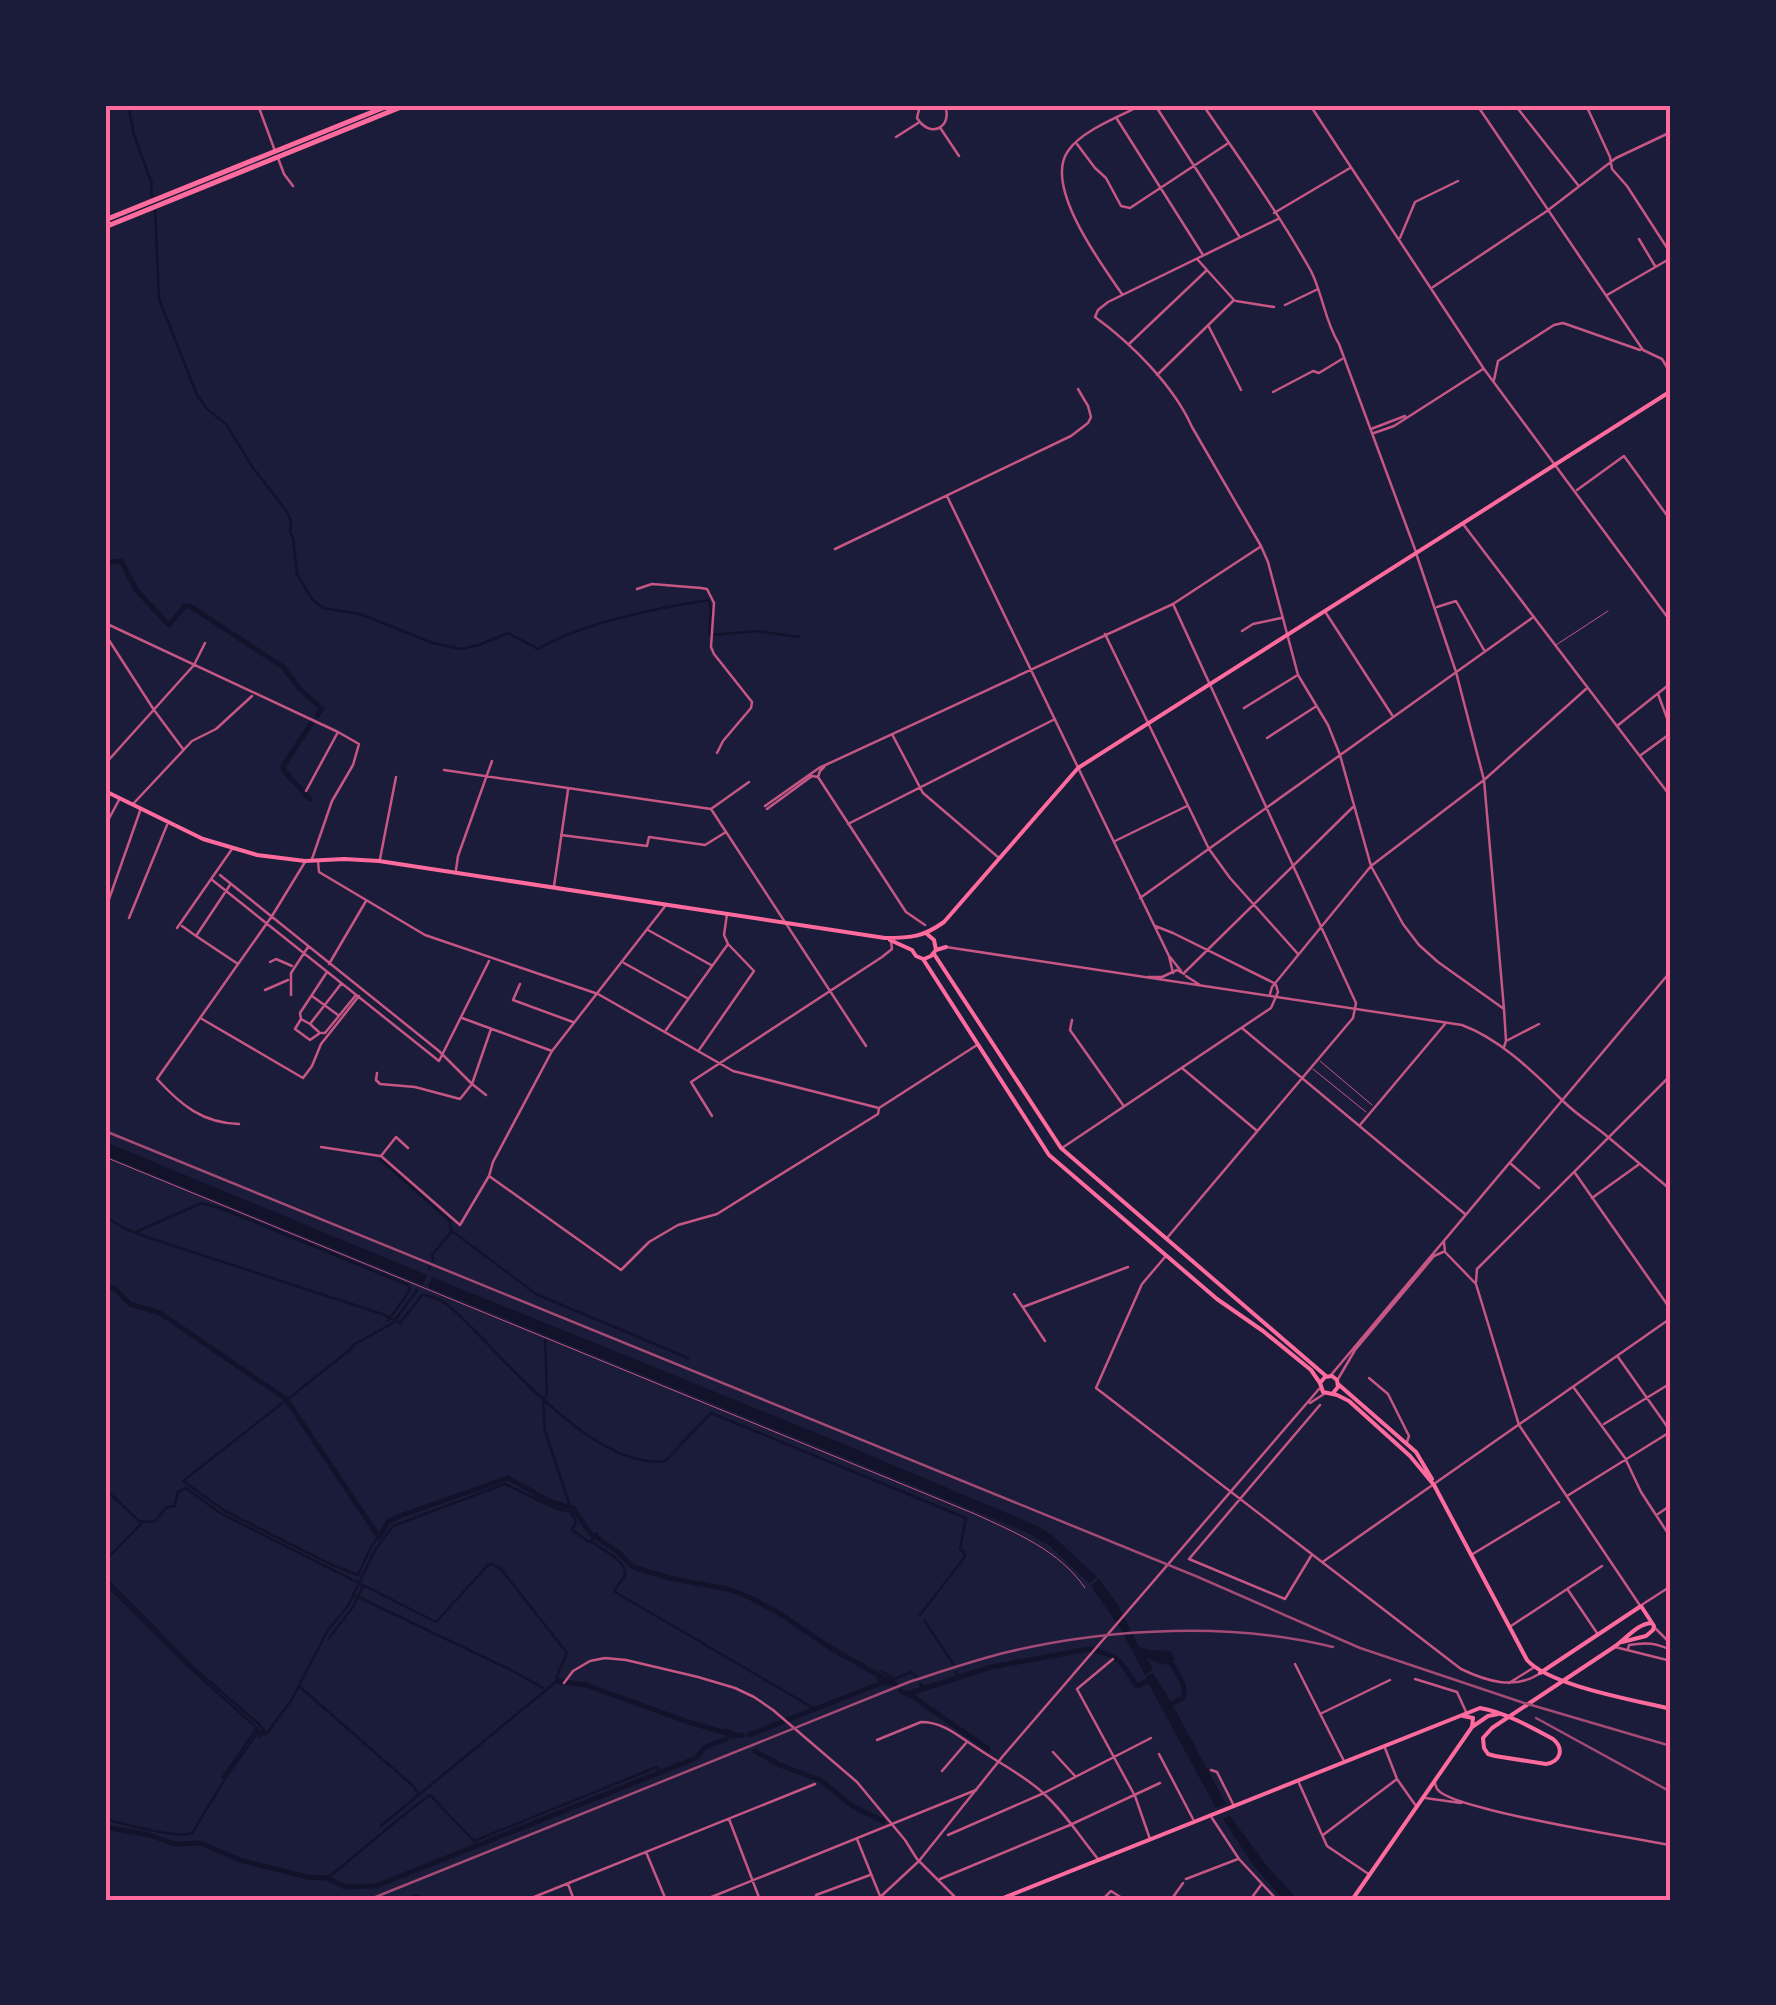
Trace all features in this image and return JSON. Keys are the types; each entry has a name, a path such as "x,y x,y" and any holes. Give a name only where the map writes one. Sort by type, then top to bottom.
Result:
{"highway":[{"path":"105,224 390,105"},
{"path":"154,203 406,105"}],"main road":[{"path":"105,792 168,824 232,849 278,859 380,861 888,939 927,934 944,922 1078,768 1671,391"},
{"path":"923,959 935,947 944,922"},
{"path":"927,934 1061,1148 1416,1452 1526,1660 1540,1673 1566,1682 1671,1709"},
{"path":"912,950 915,937"},
{"path":"888,939 923,959 1049,1156 1225,1306 1263,1330 1314,1372 1320,1385 1348,1401 1410,1456 1434,1484"},
{"path":"935,947 946,947"},
{"path":"1320,1385 1328,1376"},
{"path":"1329,1393 1337,1382"},
{"path":"1540,1673 1641,1606 1648,1624"},
{"path":"1622,1642 1654,1630 1641,1616 1630,1613"},
{"path":"998,1900 1480,1708 1498,1714 1512,1719 1557,1742 1560,1752 1554,1762 1495,1756 1485,1750 1482,1741 1488,1730 1574,1674 1648,1624"},
{"path":"1352,1900 1472,1727 1498,1714"},
{"path":"1465,1715 1473,1718 1472,1727"}],"street":[{"path":"258,105 284,174 293,186"},
{"path":"920,105 917,113 926,128 940,127 952,105"},
{"path":"945,105 948,113"},
{"path":"1122,295 1082,235 1068,201 1062,162 1076,142 1142,105"},
{"path":"1155,105 1240,237"},
{"path":"1203,105 1312,274 1456,672 1484,780 1504,1049"},
{"path":"1311,105 1484,369 1671,622"},
{"path":"1477,105 1643,350"},
{"path":"1515,105 1578,185"},
{"path":"1586,105 1612,169 1628,186 1671,256 1606,296"},
{"path":"1117,118 1203,255"},
{"path":"896,137 920,122"},
{"path":"940,127 959,156"},
{"path":"1432,288 1610,162 1671,132"},
{"path":"1076,142 1106,178 1121,206 1130,208 1228,143"},
{"path":"1274,213 1352,167"},
{"path":"1400,240 1415,202 1458,180"},
{"path":"1278,219 1102,305 1095,317 1128,345 1185,410 1262,546 1298,675 1328,726 1371,866 1403,924 1438,962 1504,1009"},
{"path":"1638,238 1656,267"},
{"path":"1197,259 1234,300 1274,307"},
{"path":"1128,345 1207,270"},
{"path":"1285,305 1318,289"},
{"path":"1157,376 1234,300"},
{"path":"1494,382 1498,361 1554,325 1563,324 1643,350 1662,359 1671,374"},
{"path":"1208,326 1241,390"},
{"path":"1273,392 1344,358"},
{"path":"1371,431 1412,414 1484,369"},
{"path":"835,549 1071,436 1088,423 1091,413 1078,390"},
{"path":"1576,491 1624,456 1670,517"},
{"path":"948,496 1169,956 1194,982 1206,987"},
{"path":"1463,524 1671,797"},
{"path":"925,925 906,912 818,778 812,776 766,808 819,768 1174,604 1262,546"},
{"path":"637,589 652,584 707,590 714,603 714,654 752,702 716,753"},
{"path":"1434,608 1456,600 1485,652"},
{"path":"1166,1239 1353,1018 1356,1003 1174,604"},
{"path":"1325,612 1393,717"},
{"path":"1140,898 1533,617"},
{"path":"1242,631 1282,618"},
{"path":"105,623 360,744 354,765 332,801 312,860 157,1079 185,1108 214,1121 239,1124"},
{"path":"105,634 184,750"},
{"path":"1106,634 1209,848 1230,878 1299,955"},
{"path":"105,764 194,665 204,642"},
{"path":"1244,708 1298,675"},
{"path":"1616,726 1671,684"},
{"path":"1270,996 1272,987 1371,866 1484,780 1587,688"},
{"path":"132,805 192,742 216,729 255,694"},
{"path":"1640,756 1671,731 1658,694"},
{"path":"1266,738 1316,706"},
{"path":"848,824 1055,719"},
{"path":"306,791 338,732"},
{"path":"892,734 920,788 1000,858"},
{"path":"456,872 458,856 492,761"},
{"path":"818,778 826,766"},
{"path":"444,770 711,809 749,782"},
{"path":"380,861 396,777"},
{"path":"554,887 568,788"},
{"path":"105,826 120,799"},
{"path":"1114,842 1187,806"},
{"path":"1147,977 1183,972 1354,806"},
{"path":"711,809 866,1046"},
{"path":"108,902 140,810"},
{"path":"130,918 168,824"},
{"path":"561,835 648,846 649,836 705,845 726,832"},
{"path":"232,849 179,927 238,964"},
{"path":"312,860 319,872 425,935 598,994 733,1071 879,1108 978,1045"},
{"path":"220,875 442,1054 486,1095"},
{"path":"211,879 439,1061 491,958"},
{"path":"196,936 231,884"},
{"path":"329,964 366,900"},
{"path":"321,1147 381,1156 460,1224 489,1176 552,1051 667,904"},
{"path":"698,1052 754,971 728,944 724,935 727,913"},
{"path":"1061,1148 1272,1008 1277,998 1276,984 1154,926"},
{"path":"647,930 712,966"},
{"path":"712,1116 691,1082 892,949 888,939"},
{"path":"664,1032 728,944"},
{"path":"290,995 294,966 308,947"},
{"path":"946,947 1446,1022 1475,1030 1504,1049 1671,1190"},
{"path":"1169,956 1173,982"},
{"path":"270,962 276,959 294,966"},
{"path":"623,962 688,999"},
{"path":"1328,1376 1671,970"},
{"path":"328,971 300,1013 301,1019 294,1029 297,1032 310,1040 325,1033 358,995"},
{"path":"1180,983 1184,980 1183,972"},
{"path":"265,990 290,979"},
{"path":"310,1024 342,982"},
{"path":"520,984 513,1000 574,1023"},
{"path":"310,995 339,1016"},
{"path":"200,1018 303,1078 321,1044 358,995"},
{"path":"460,1018 552,1051"},
{"path":"301,1019 320,1034"},
{"path":"1072,1020 1070,1030 1124,1106"},
{"path":"1359,1126 1446,1022"},
{"path":"1506,1041 1538,1024"},
{"path":"1242,1028 1466,1215"},
{"path":"377,1073 380,1084 416,1087 460,1099 472,1084 491,1029"},
{"path":"1182,1068 1257,1130"},
{"path":"1466,1272 1476,1270 1671,1075"},
{"path":"489,1176 621,1270 650,1242 678,1225 718,1214 878,1114 879,1108"},
{"path":"381,1156 396,1137 408,1148"},
{"path":"1510,1162 1540,1188"},
{"path":"1592,1198 1640,1164"},
{"path":"1574,1172 1671,1310"},
{"path":"1444,1241 1445,1252 1476,1284"},
{"path":"1337,1382 1355,1350 1434,1256 1445,1252"},
{"path":"1166,1256 1142,1284 1096,1388 1461,1669 1508,1684 1540,1673"},
{"path":"1023,1308 1128,1266"},
{"path":"1476,1270 1476,1284 1519,1425 1641,1606 1671,1586"},
{"path":"1014,1294 1045,1341"},
{"path":"1322,1562 1671,1318"},
{"path":"1567,1496 1671,1432 1617,1356"},
{"path":"1369,1378 1388,1394 1410,1436 1406,1444"},
{"path":"1602,1425 1671,1383"},
{"path":"857,1839 879,1898 919,1861 1000,1760 1320,1385"},
{"path":"1573,1387 1626,1460 1671,1538"},
{"path":"1304,1406 1329,1393"},
{"path":"1312,1555 1285,1599 1189,1559 1320,1405"},
{"path":"1472,1555 1559,1502"},
{"path":"1658,1514 1671,1505"},
{"path":"1332,1570 1334,1554"},
{"path":"1509,1627 1602,1566"},
{"path":"1567,1589 1597,1635"},
{"path":"1648,1624 1671,1644"},
{"path":"1630,1651 1630,1645 1647,1642 1671,1650"},
{"path":"1614,1647 1671,1661"},
{"path":"565,1682 573,1671 605,1658 735,1688 773,1710 857,1782 919,1861 958,1900"},
{"path":"1113,1658 1078,1689 1135,1796 1151,1840"},
{"path":"1296,1664 1344,1762"},
{"path":"1508,1684 1534,1668"},
{"path":"1415,1679 1456,1692 1465,1715"},
{"path":"1321,1714 1390,1680"},
{"path":"877,1740 920,1722 953,1728 967,1742 1000,1760 1044,1793 1099,1860"},
{"path":"948,1834 1044,1793 1151,1738"},
{"path":"942,1771 967,1742"},
{"path":"1384,1746 1397,1779 1417,1808"},
{"path":"1053,1752 1076,1777"},
{"path":"1159,1754 1195,1823"},
{"path":"1212,1770 1217,1772 1233,1808"},
{"path":"1322,1836 1397,1779"},
{"path":"1298,1781 1330,1849 1370,1874"},
{"path":"1435,1782 1440,1792 1463,1802"},
{"path":"529,1900 815,1784"},
{"path":"938,1880 1160,1784"},
{"path":"704,1900 976,1790"},
{"path":"1423,1799 1463,1802 1592,1833 1671,1844"},
{"path":"1215,1815 1239,1858 1276,1900"},
{"path":"729,1819 760,1900"},
{"path":"646,1852 666,1900"},
{"path":"1171,1900 1184,1881 1239,1858"},
{"path":"816,1895 871,1875"},
{"path":"568,1884 574,1900"},
{"path":"1250,1900 1262,1884"},
{"path":"1104,1897 1111,1892 1125,1900"}],"lane":[{"path":"1555,646 1608,611"},
{"path":"1317,1059 1374,1108"},
{"path":"1310,1067 1368,1114"},
{"path":"105,1157 975,1514 1037,1544 1060,1560 1085,1588"}],"shaded area":[{"path":"105,1142 427,1275 423,1285 105,1155"},
{"path":"432,1277 1035,1525 1052,1535 1097,1577 1089,1583 1050,1546 1024,1531 428,1287"},
{"path":"1099,1579 1118,1605 1139,1647 1171,1651 1175,1659 1163,1665 1147,1658 1153,1670 1145,1675 1120,1628 1091,1586"},
{"path":"1153,1673 1226,1804 1216,1808 1146,1679"},
{"path":"1230,1816 1298,1900 1284,1900 1254,1866 1223,1819"}],"waterway":[{"path":"128,105 152,184 153,200"},
{"path":"155,208 159,299 197,395 226,424 253,468 286,510 291,521 297,574 312,599 323,608 360,614 433,643 461,649 508,633 538,649 598,624 709,600 711,635 757,631 799,637"},
{"path":"105,563 121,561 137,591 169,625 185,606 190,606 283,667 322,709 317,715"},
{"path":"310,799 283,766 311,724"},
{"path":"381,1160 450,1221 451,1230"},
{"path":"136,1232 202,1203 228,1211 408,1285 410,1290 388,1321"},
{"path":"105,1217 150,1238 400,1323 422,1295 437,1298 560,1414 613,1450 640,1460 665,1461 711,1413 966,1518 960,1549 964,1558 920,1615"},
{"path":"433,1260 432,1255 452,1231 536,1294 688,1358"},
{"path":"105,1284 130,1304 160,1313 286,1399 379,1537 388,1522 397,1517 508,1478 551,1502 573,1508 590,1533 633,1567 751,1598 895,1684"},
{"path":"289,1398 353,1345 393,1323 417,1290"},
{"path":"545,1340 545,1431 570,1506"},
{"path":"285,1401 183,1481 225,1511 358,1575 379,1537"},
{"path":"360,1581 375,1550 393,1526 505,1484 571,1512 576,1522 572,1530 589,1542"},
{"path":"105,1489 139,1521 154,1522 167,1507 175,1506 178,1492 186,1488 220,1513 436,1622 488,1565 500,1568 567,1653 557,1681 381,1826"},
{"path":"105,1561 142,1523"},
{"path":"597,1534 592,1542 624,1569 625,1575 615,1592 815,1709"},
{"path":"105,1578 193,1667 260,1725 264,1731 259,1737"},
{"path":"105,1583 257,1728 223,1777 227,1775"},
{"path":"105,1819 163,1833 192,1833 259,1731 267,1733 292,1699 328,1630 348,1606 358,1585"},
{"path":"329,1638 353,1607 363,1586"},
{"path":"354,1595 543,1688"},
{"path":"924,1620 953,1664"},
{"path":"901,1691 907,1694 991,1667 1089,1649 1119,1661 1137,1686 1150,1680"},
{"path":"1166,1657 1184,1692 1184,1697 1168,1706"},
{"path":"882,1671 894,1679 911,1672 916,1676"},
{"path":"876,1673 880,1684"},
{"path":"557,1681 586,1685 730,1734"},
{"path":"749,1735 884,1682 891,1683"},
{"path":"920,1684 924,1687"},
{"path":"299,1686 419,1794"},
{"path":"909,1694 988,1749"},
{"path":"724,1731 735,1734"},
{"path":"731,1736 742,1735"},
{"path":"105,1827 175,1844 200,1843 243,1861 327,1878 345,1887 376,1886 696,1758 705,1747 726,1739"},
{"path":"755,1751 820,1780 854,1807 883,1821"},
{"path":"327,1878 430,1795 474,1841 657,1767 660,1772"},
{"path":"388,1898 394,1900"},
{"path":"402,1900 427,1900"}],"railway":[{"path":"105,1131 1198,1577 1360,1648 1521,1702 1671,1746"},
{"path":"368,1900 909,1682 999,1654 1090,1637 1172,1631 1255,1634 1333,1647"},
{"path":"1536,1718 1671,1792"}]}
